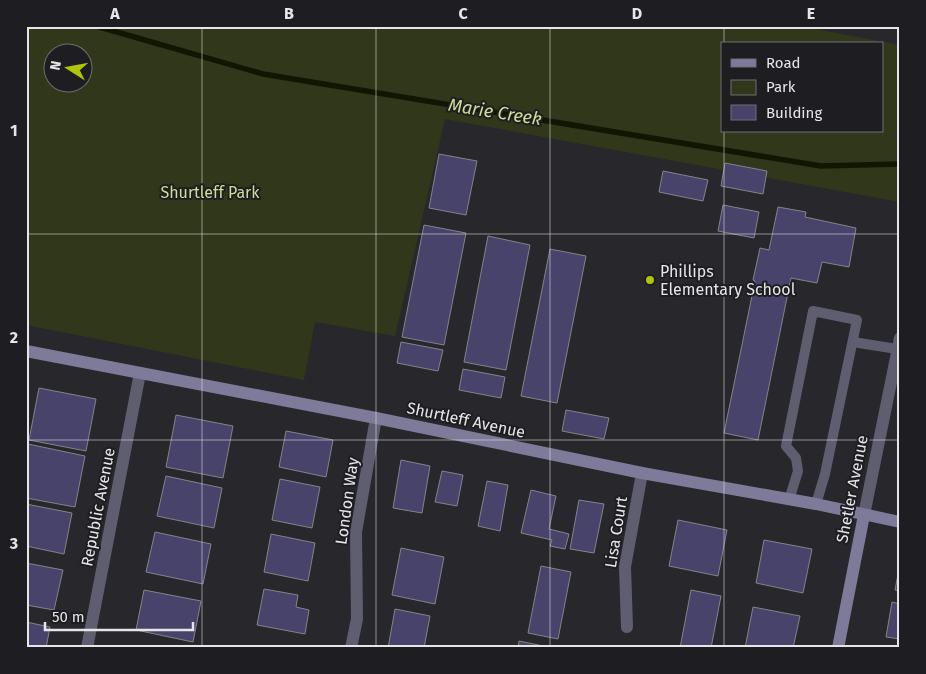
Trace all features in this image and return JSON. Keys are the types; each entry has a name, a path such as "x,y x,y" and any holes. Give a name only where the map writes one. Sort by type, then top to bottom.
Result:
{"street":[{"name":"Shetler Avenue","path":"838,648 898,343"},
{"name":"Shurtleff Avenue","path":"26,351 376,418 642,473 816,504 900,522"},
{"name":"Republic Avenue","path":"87,648 140,373"},
{"name":"London Way","path":"351,648 357,619 356,532 376,418"},
{"name":"Lisa Court","path":"627,627 625,567 642,473"}],"lane":[{"path":"789,500 798,471 796,458 786,446 813,311 857,320 825,474 816,504"},
{"path":"853,342 898,343"}],"green space":[{"name":"Shurtleff Park","path":"26,26 799,26 900,45 900,202 445,119 395,336 315,322 304,380 26,325"}],"building":[{"path":"439,154 477,161 466,215 429,208"},
{"path":"725,163 767,171 763,194 721,186"},
{"path":"663,171 708,180 703,201 659,192"},
{"path":"723,205 759,212 754,238 718,231"},
{"path":"778,207 806,212 805,217 856,228 849,267 822,262 817,283 791,278 758,440 724,433 760,248 769,250"},
{"path":"424,225 466,233 444,345 402,337"},
{"path":"488,236 530,245 506,370 464,362"},
{"path":"550,249 586,256 557,403 521,396"},
{"path":"401,342 443,350 438,371 397,363"},
{"path":"463,369 505,377 501,398 459,390"},
{"path":"39,388 96,399 86,451 29,440"},
{"path":"566,410 609,418 604,439 562,431"},
{"path":"176,415 233,426 223,478 166,467"},
{"path":"286,431 333,440 326,477 279,467"},
{"path":"28,444 85,456 75,507 26,498 26,453"},
{"path":"401,460 430,466 422,513 393,508"},
{"path":"442,471 463,475 457,506 435,502"},
{"path":"166,476 222,488 214,528 157,516"},
{"path":"280,479 320,487 312,528 272,520"},
{"path":"487,481 508,485 500,531 478,526"},
{"path":"531,490 556,496 549,529 569,534 565,549 550,546 552,540 521,533"},
{"path":"579,500 604,504 594,553 570,549"},
{"path":"26,504 72,513 64,554 26,546"},
{"path":"678,520 727,530 718,576 669,566"},
{"path":"155,532 211,544 203,584 146,572"},
{"path":"271,534 315,543 308,581 264,572"},
{"path":"764,540 812,549 803,593 756,583"},
{"path":"401,548 444,557 435,604 392,595"},
{"path":"26,563 63,570 54,610 26,605"},
{"path":"900,564 900,591 895,590"},
{"path":"541,566 571,572 558,639 528,633"},
{"path":"264,589 298,595 296,607 309,610 305,634 257,625"},
{"path":"144,590 201,601 193,642 136,630"},
{"path":"691,590 721,596 711,648 680,648"},
{"path":"892,602 900,604 900,639 886,637"},
{"path":"753,607 800,616 793,648 745,648"},
{"path":"395,609 430,616 424,648 388,648"},
{"path":"26,622 50,627 46,648 26,648"},
{"path":"519,641 543,646 543,648 518,648"}],"waterway":[{"name":"Marie Creek","path":"96,26 263,74 821,166 900,164"}],"place":[{"name":"Phillips Elementary School","path":"650,280"}]}
